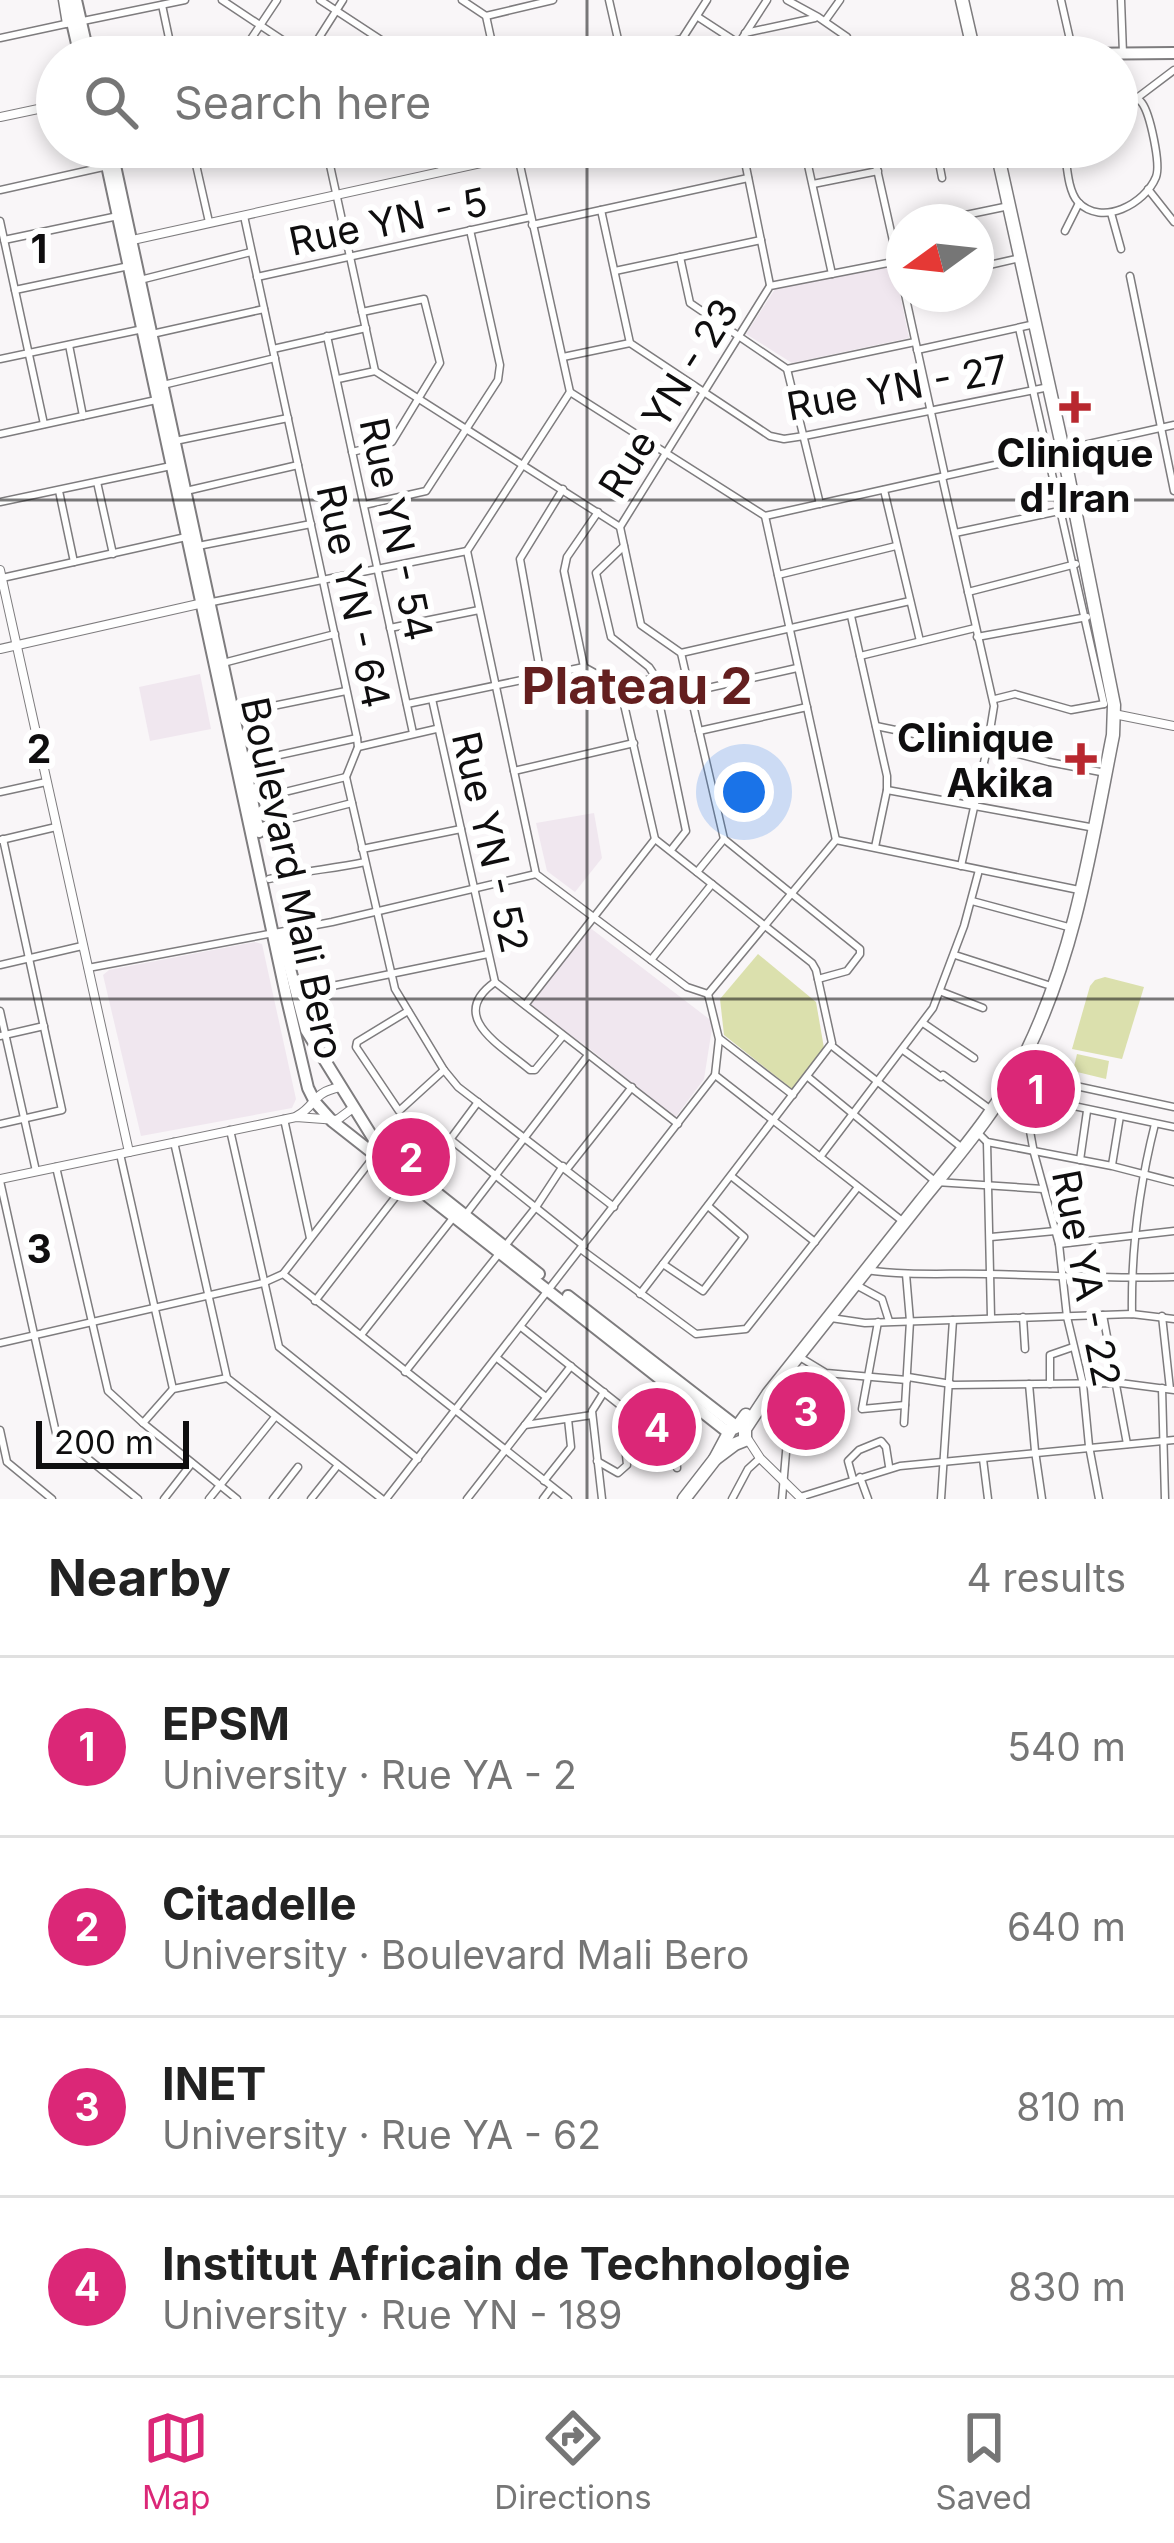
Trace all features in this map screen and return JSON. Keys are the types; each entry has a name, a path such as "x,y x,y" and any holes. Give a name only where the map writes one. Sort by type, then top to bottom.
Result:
{"highway":[{"path":"962,0 967,36"},
{"path":"684,1499 1019,1070 1074,928 1106,773 1111,708 1067,509 1063,450 1001,168"}],"main road":[{"path":"68,0 77,36"},
{"path":"1138,53 1174,53"},
{"name":"Boulevard Mali Bero","path":"112,168 149,330"},
{"name":"Boulevard Mali Bero","path":"133,265 194,540"},
{"name":"Boulevard Mali Bero","path":"162,394 186,491 306,1084 313,1099 332,1120 414,1178 737,1434"},
{"name":"Boulevard Mali Bero","path":"206,603 234,714 276,931 294,994 311,1041 378,1152"}],"street":[{"path":"0,38 185,0"},
{"path":"222,0 279,36"},
{"path":"253,36 277,0"},
{"path":"320,0 369,36"},
{"path":"320,36 343,0"},
{"path":"462,0 486,16 490,36"},
{"path":"486,16 548,0"},
{"path":"609,0 617,36"},
{"path":"682,36 707,0"},
{"path":"743,36 767,0"},
{"path":"788,0 844,36"},
{"path":"745,33 822,19 840,0"},
{"path":"1061,0 1069,36"},
{"path":"1121,0 1123,36"},
{"path":"162,5 168,36"},
{"path":"698,17 726,36"},
{"path":"1138,97 1174,70"},
{"path":"1068,168 1079,203 1099,212 1111,214 1148,189 1159,167 1146,110 1138,99"},
{"path":"0,117 36,109"},
{"path":"0,190 98,168"},
{"path":"197,168 209,222"},
{"path":"331,168 375,371"},
{"path":"128,241 453,168"},
{"path":"521,168 570,392 765,517 836,839"},
{"path":"746,168 770,286"},
{"path":"810,168 832,274"},
{"path":"877,168 886,207"},
{"path":"941,168 943,178"},
{"path":"813,184 878,171"},
{"name":"Rue YN - 5","path":"257,277 470,230 601,210 748,178"},
{"path":"1148,189 1174,222"},
{"path":"1065,231 1079,203"},
{"path":"994,209 1009,206"},
{"path":"562,358 629,343 601,210"},
{"name":"Rue YN - 64","path":"243,214 357,742 346,777"},
{"path":"1111,214 1121,249"},
{"path":"4,241 122,215"},
{"path":"0,221 44,424"},
{"path":"364,506 426,491 501,373 470,230"},
{"path":"614,271 761,240"},
{"path":"140,280 251,252"},
{"path":"680,257 690,303 787,369 820,504"},
{"path":"994,264 1020,258"},
{"name":"Rue YN - 23","path":"620,527 770,286 886,264"},
{"path":"15,290 133,265"},
{"path":"1130,276 1174,491"},
{"path":"352,452 392,442 440,364 426,301 421,298 362,312"},
{"path":"0,359 264,310"},
{"path":"909,312 994,700 962,866"},
{"path":"787,369 1035,324"},
{"path":"0,434 162,394 273,353 366,328"},
{"path":"955,533 1067,509 1047,453 1019,328"},
{"name":"Rue YN - 54","path":"327,336 413,734"},
{"name":"Rue YN - 27","path":"629,343 777,439 1049,387"},
{"path":"69,345 83,416"},
{"path":"336,379 375,371 620,527 641,625 681,653 724,839 858,947 860,953 849,969 818,979"},
{"path":"570,392 467,550 536,874 687,987 708,994"},
{"path":"175,441 288,418"},
{"path":"765,517 1174,425"},
{"path":"0,502 176,465"},
{"path":"186,491 298,465"},
{"path":"97,482 113,554"},
{"path":"541,676 520,559 563,489"},
{"path":"884,490 920,641"},
{"path":"59,491 74,562"},
{"path":"584,668 564,564 598,512"},
{"path":"172,1389 1,573 311,524"},
{"path":"624,546 596,573 610,637 649,667 654,678 686,831 671,850"},
{"path":"778,575 897,546"},
{"path":"0,649 467,550"},
{"path":"968,592 1079,564"},
{"path":"681,653 910,601"},
{"path":"390,628 479,610"},
{"path":"851,616 886,776 875,847"},
{"path":"860,656 920,641 1090,616"},
{"path":"223,663 335,634"},
{"path":"407,704 584,668 620,687 654,678"},
{"path":"690,692 797,668"},
{"path":"620,687 655,839 812,963 832,1044 962,1148"},
{"path":"234,714 346,692"},
{"path":"994,700 1018,694 1071,710 1111,708 1174,726"},
{"name":"Rue YN - 52","path":"432,699 495,982 678,1124"},
{"path":"699,731 807,706"},
{"path":"876,726 1106,773"},
{"path":"241,764 437,729"},
{"path":"513,772 634,743"},
{"path":"252,800 346,777 398,996 458,1087 614,1207"},
{"path":"0,792 46,782"},
{"path":"886,790 1095,828"},
{"path":"258,827 352,803"},
{"path":"0,1124 62,1110 2,840 56,827"},
{"path":"362,849 461,829"},
{"path":"525,1005 655,839"},
{"path":"697,872 724,839"},
{"path":"836,839 1082,891"},
{"path":"708,994 836,839"},
{"path":"269,879 364,862"},
{"path":"820,1156 923,1023 941,991 979,871"},
{"path":"87,968 376,913 536,874"},
{"path":"651,960 712,884"},
{"path":"972,901 1074,928"},
{"path":"0,965 82,946"},
{"path":"294,994 488,954"},
{"path":"954,955 1054,987"},
{"path":"495,982 481,994 476,1018 485,1033 530,1070 563,1036"},
{"path":"941,991 983,1008"},
{"path":"173,1142 227,1378 384,1499 715,1075 719,1039 708,994"},
{"path":"407,1010 356,1046 398,1111 445,1070"},
{"path":"0,1011 36,1171"},
{"path":"923,1023 974,1058"},
{"path":"3,1035 44,1026"},
{"path":"719,1039 793,1095"},
{"path":"640,1294 832,1044"},
{"path":"902,1050 991,1110"},
{"path":"361,1336 459,1214 496,1176 588,1055"},
{"path":"1019,1070 1174,1107"},
{"name":"Rue YA - 22","path":"1019,1070 1034,1153 1059,1244 1099,1499"},
{"path":"715,1075 904,1222"},
{"path":"808,1077 936,1182 1043,1189"},
{"path":"296,1117 322,1092 340,1087"},
{"path":"405,1372 632,1088"},
{"path":"1004,1091 1174,1127"},
{"path":"315,1301 478,1102"},
{"path":"138,1499 56,1432 0,1180 284,1119 344,1118 353,1108"},
{"path":"1080,1160 1087,1111"},
{"path":"1112,1166 1120,1116"},
{"path":"284,1119 310,1238"},
{"path":"1132,1314 1134,1237 1142,1173 1155,1124"},
{"path":"230,1130 282,1351 418,1459"},
{"path":"976,1130 987,1142 1174,1182"},
{"path":"450,1139 696,1334 746,1329 858,1187"},
{"path":"987,1142 991,1317"},
{"path":"0,1343 263,1283 283,1274 378,1152"},
{"path":"56,1167 108,1390 237,1499"},
{"path":"731,1176 815,1241"},
{"path":"663,1264 702,1291 723,1267 744,1237 708,1206"},
{"path":"991,1237 1055,1231"},
{"path":"1059,1244 1174,1231"},
{"path":"866,1270 1174,1277"},
{"path":"283,1274 568,1499"},
{"path":"904,1423 910,1321 906,1274"},
{"path":"855,1284 882,1299 889,1322"},
{"path":"829,1318 856,1323 1132,1314 1174,1319"},
{"path":"1103,1315 1127,1444"},
{"path":"1023,1316 1025,1349"},
{"path":"1162,1316 1169,1389 1165,1499"},
{"path":"941,1499 953,1320"},
{"path":"878,1322 862,1409 905,1405"},
{"path":"520,1328 621,1407 627,1465 618,1474 598,1461"},
{"path":"1050,1384 1050,1354 1073,1347"},
{"path":"798,1356 823,1372 868,1378 951,1384 1118,1383 1169,1389"},
{"path":"497,1358 546,1397"},
{"path":"466,1499 571,1366"},
{"path":"142,1423 172,1389 227,1378"},
{"path":"1029,1384 1042,1499"},
{"path":"676,1468 671,1401 679,1388"},
{"path":"772,1389 791,1394 782,1499"},
{"path":"602,1499 592,1410 604,1392"},
{"path":"524,1426 592,1415"},
{"path":"208,1499 275,1417"},
{"path":"544,1481 572,1447 568,1419"},
{"path":"0,1430 8,1462 52,1499"},
{"path":"737,1434 801,1498 890,1468 1169,1440"},
{"path":"868,1499 848,1461 852,1454 881,1441 890,1468"},
{"path":"732,1499 758,1456"},
{"path":"983,1460 988,1499"},
{"path":"164,1499 192,1463"},
{"path":"311,1499 338,1465"},
{"path":"273,1499 298,1466"},
{"path":"543,1499 552,1487"}],"shaded area":[{"path":"886,267 886,312 904,312 909,338 792,363 746,334 775,289"},
{"path":"200,674 211,729 150,741 139,687"},
{"path":"594,813 602,858 575,892 547,871 536,823"},
{"path":"589,927 713,1022 704,1079 675,1118 529,1007"},
{"path":"262,944 296,1099 292,1108 141,1136 103,975 109,970"}],"green space":[{"path":"758,954 816,1002 824,1048 792,1089 724,1035 720,999"},
{"path":"1105,977 1144,987 1122,1059 1072,1049 1090,986"},
{"path":"1077,1054 1109,1061 1106,1079 1073,1071"}],"place":[{"name":"Clinique d'Iran","path":"1075,407"},
{"name":"Clinique Akika","path":"1081,759"},
{"name":"EPSM","path":"1036,1089"},
{"name":"Citadelle","path":"411,1157"},
{"name":"INET","path":"806,1411"},
{"name":"Institut Africain de Technologie","path":"657,1427"}],"district":[{"name":"Plateau 2","path":"637,685"}]}
